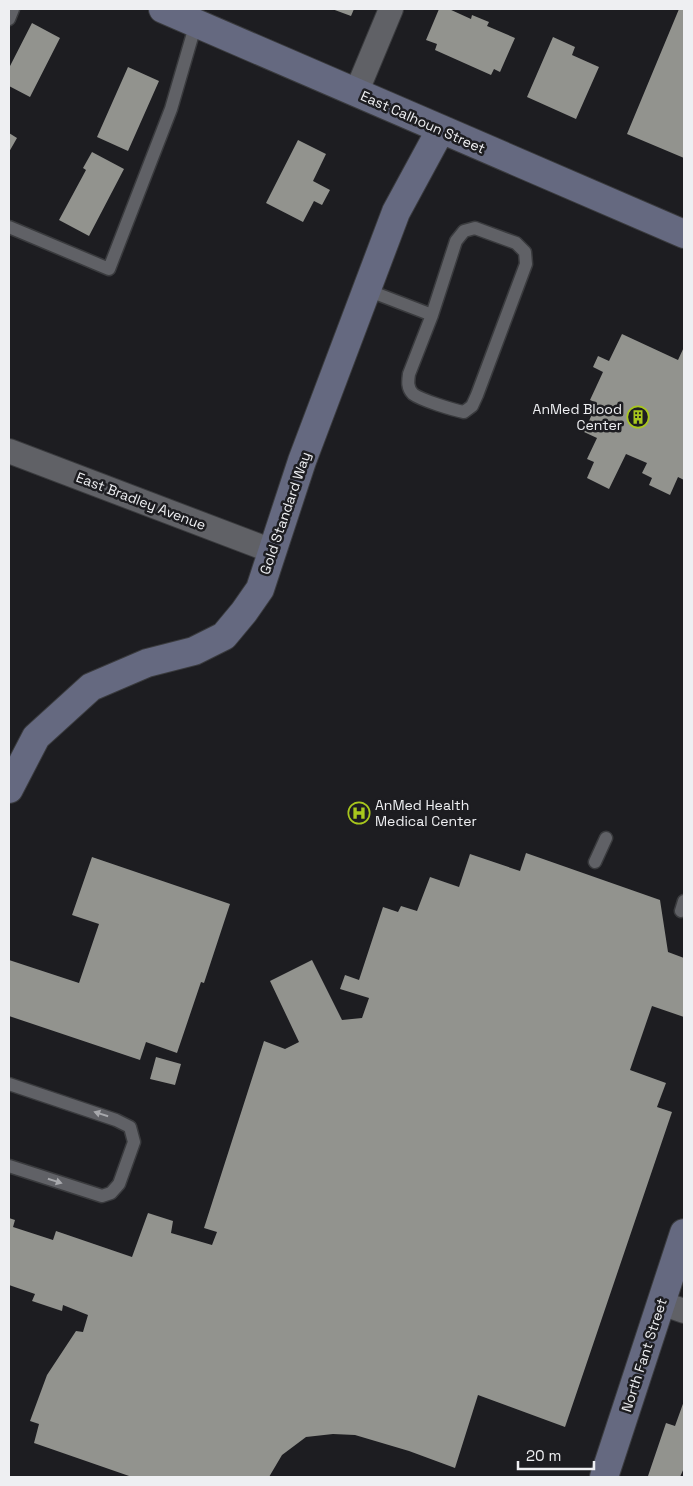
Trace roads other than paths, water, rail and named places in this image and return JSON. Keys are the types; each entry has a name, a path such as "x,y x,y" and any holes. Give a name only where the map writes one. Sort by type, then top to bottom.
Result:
{"street":[{"name":"East Calhoun Street","path":"163,9 684,234"},
{"path":"356,93 391,9"},
{"name":"Gold Standard Way","path":"9,789 36,737 91,687 147,664 194,651 224,636 244,612 260,588 302,461 396,212 441,129"},
{"name":"East Bradley Avenue","path":"9,451 272,551"},
{"name":"North Fant Street","path":"604,1477 673,1307 684,1234"}],"lane":[{"path":"9,19 13,9"},
{"path":"9,227 109,269 171,109 196,23"},
{"path":"475,228 516,243 525,252 526,264 477,395 472,406 464,412 421,398 412,393 408,385 409,374 432,315 456,241 464,231 475,228"},
{"path":"367,290 432,315"},
{"path":"594,862 606,838"},
{"path":"9,1084 116,1120 130,1127 134,1142 119,1184 111,1193 102,1196 9,1166"}],"place":[{"name":"AnMed Blood Center","path":"638,417"},
{"name":"AnMed Health Medical Center","path":"359,813"}]}
